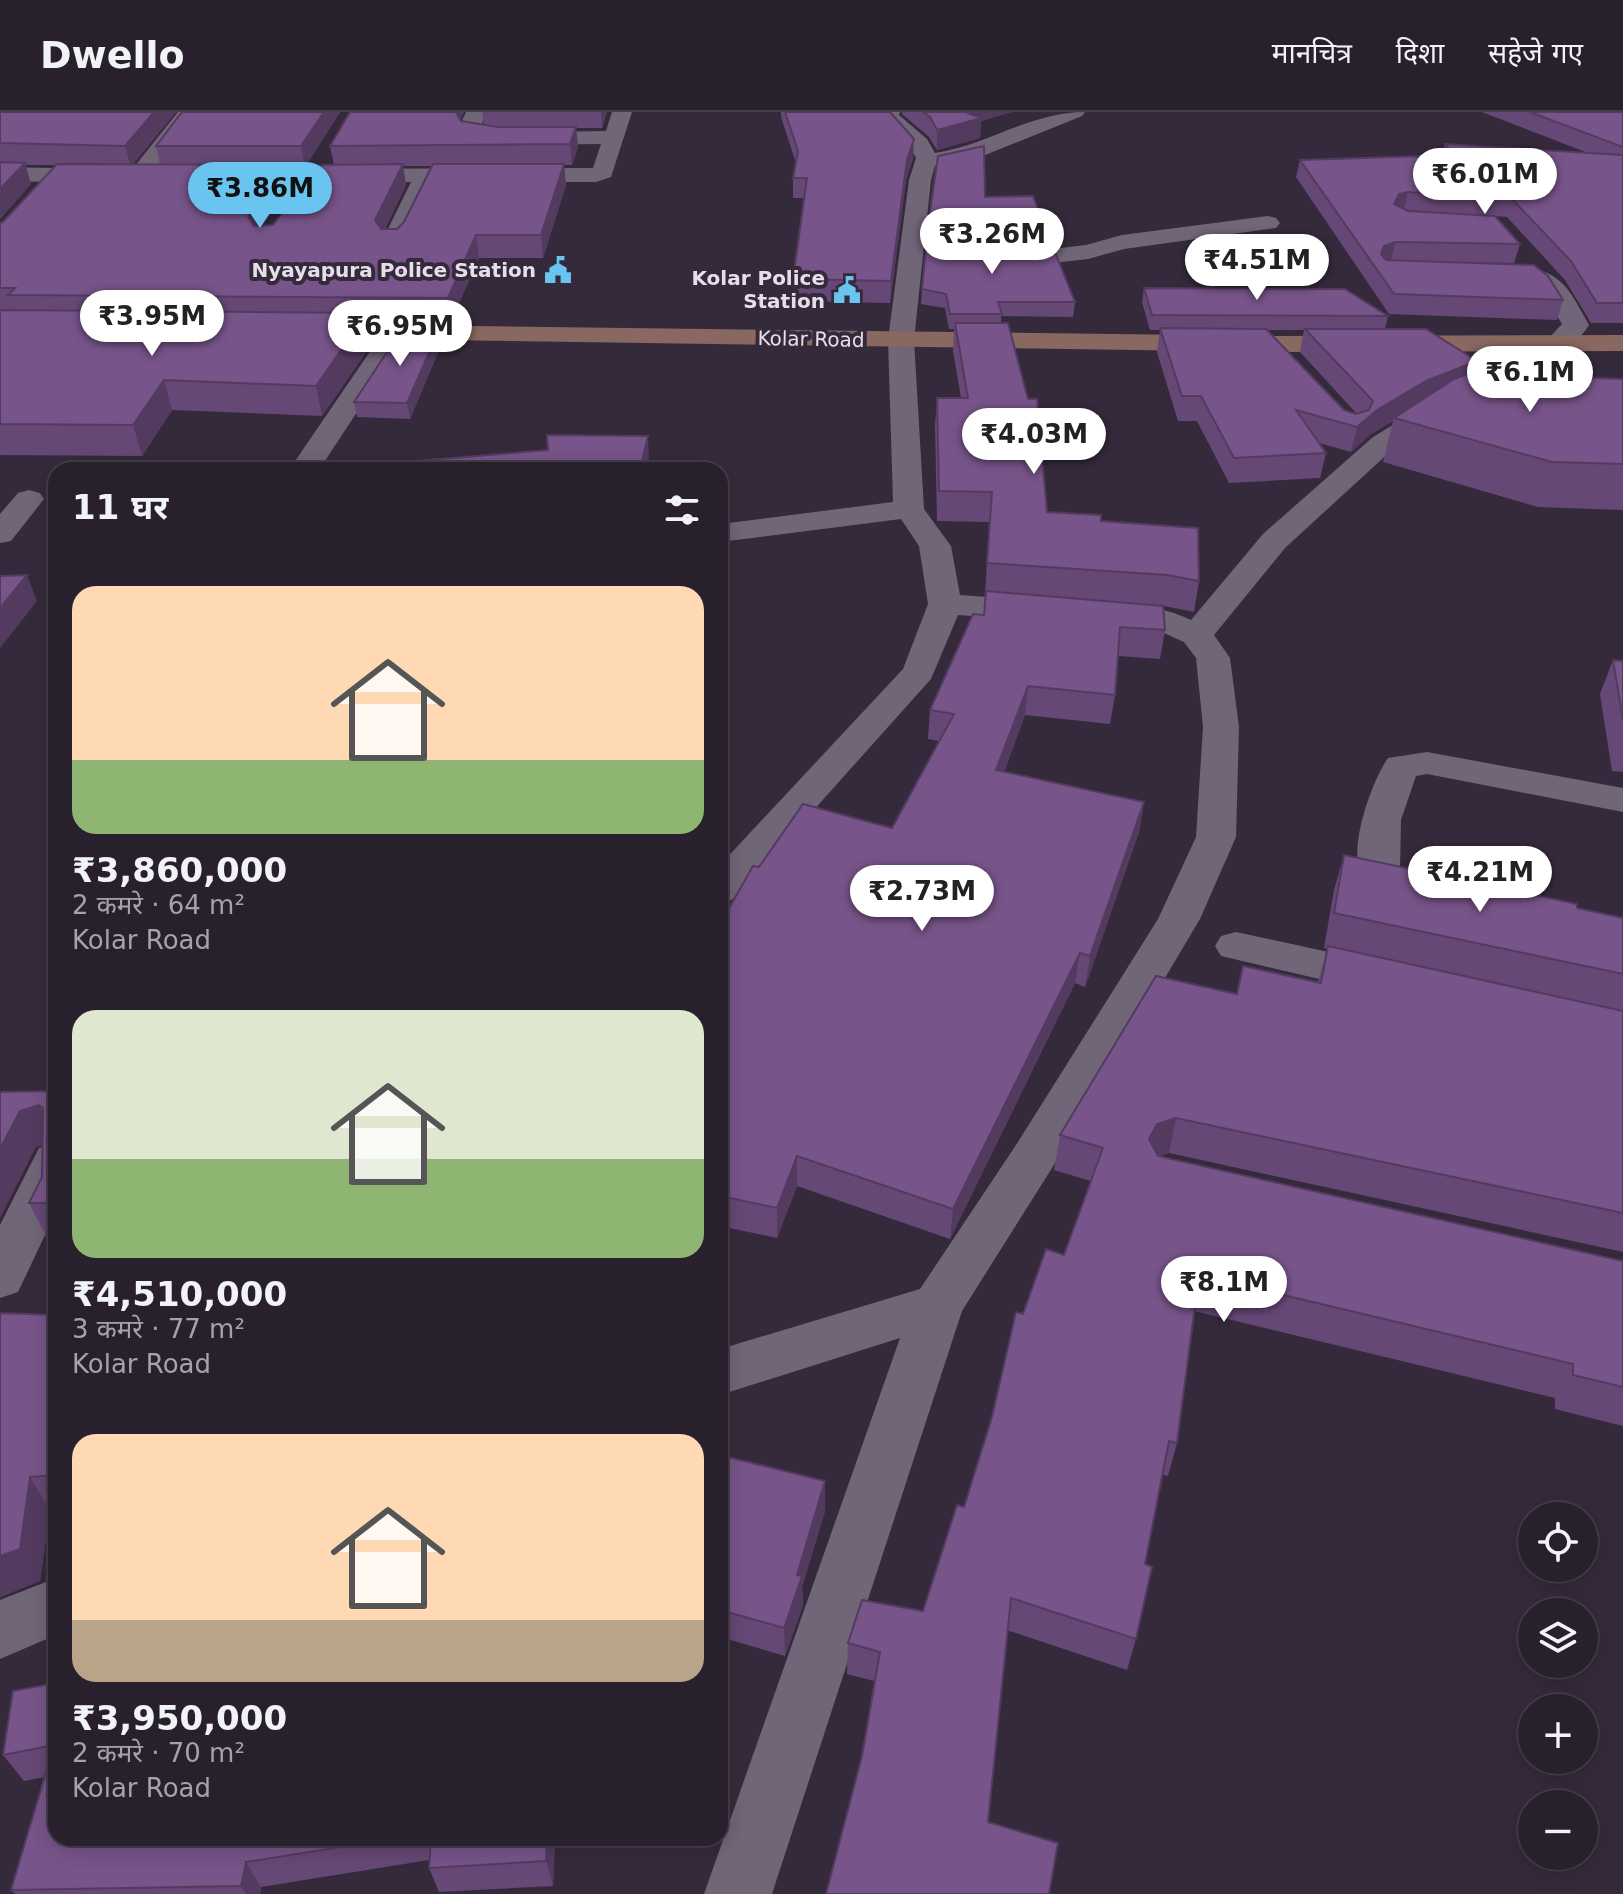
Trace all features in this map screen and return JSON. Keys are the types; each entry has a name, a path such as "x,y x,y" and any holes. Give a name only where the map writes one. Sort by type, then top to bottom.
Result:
{"main road":[{"name":"Kolar Road","path":"490,325 395,334 293,323 1569,334 1623,343"},
{"name":"Kolar Road","path":"902,330 1273,344 1569,334 1623,326"}],"street":[{"path":"138,177 189,112"},
{"path":"476,112 469,127 471,135 500,139 614,137"},
{"path":"212,176 596,175 603,172 622,112"},
{"path":"728,881 919,672 945,604 935,546 909,509 902,330 927,243 916,146 888,116 890,112"},
{"path":"916,146 965,155 1075,112"},
{"path":"299,197 330,150"},
{"path":"0,174 168,177"},
{"path":"38,196 56,175"},
{"path":"393,243 425,177"},
{"path":"971,248 1044,257 1088,252 1122,242 1268,223"},
{"path":"1196,635 1274,541 1383,443 1431,414 1531,374 1569,334 1551,282 1543,277 1526,255"},
{"path":"1497,273 1543,277"},
{"path":"309,462 395,334"},
{"path":"1273,344 1302,375"},
{"path":"0,534 29,499"},
{"path":"728,532 909,509"},
{"path":"738,1894 938,1305 1035,1155 1179,919 1216,837 1221,727 1213,658 1196,635 1162,619 945,604"},
{"path":"1460,901 1416,892 1381,876 1376,849 1387,798 1401,766 1427,763 1623,800"},
{"path":"1236,946 1422,987"},
{"path":"0,1277 48,1178"},
{"path":"728,1370 938,1305"},
{"path":"0,1630 48,1609"}],"building":[{"path":"0,112 154,112 125,146 0,143"},
{"path":"182,112 324,112 301,146 156,146"},
{"path":"350,112 456,112 461,121 498,127 576,127 570,144 330,146"},
{"path":"785,112 890,112 914,139 907,160 891,281 793,279 807,178 793,178 798,151"},
{"path":"923,112 965,112 982,118 937,130 930,117"},
{"path":"1530,112 1623,112 1623,147"},
{"path":"1445,144 1623,155 1623,303 1597,303 1571,261 1512,199 1408,192 1399,194 1394,204 1408,211 1495,216 1520,244 1395,242 1384,246 1381,254 1386,260 1534,265 1548,276 1563,300 1394,294 1300,160 1454,155"},
{"path":"984,146 985,197 1033,196 1047,233 929,219 938,156"},
{"path":"0,162 25,163 0,189"},
{"path":"57,164 288,165 248,216 254,226 273,225 319,165 403,164 375,220 381,229 397,229 404,222 433,164 564,164 541,235 476,235 448,298 8,295 15,288 0,288 0,223"},
{"path":"927,238 1055,252 1075,302 998,302 1002,314 950,314 946,294 922,289"},
{"path":"1144,288 1345,289 1388,316 1152,315"},
{"path":"0,310 367,313 316,386 164,380 133,425 0,424"},
{"path":"955,323 1008,323 1028,399 1037,399 1047,512 1101,515 1101,521 1198,528 1199,581 1167,575 987,563 992,492 939,491 937,398 968,398"},
{"path":"403,328 440,328 407,403 354,402"},
{"path":"1160,328 1266,329 1344,410 1356,414 1369,410 1373,401 1305,329 1426,329 1477,361 1426,381 1377,410 1357,427 1296,410 1326,453 1234,458 1201,396 1182,396"},
{"path":"1508,358 1537,376 1623,379 1623,464 1552,462 1394,418 1454,379"},
{"path":"547,435 648,436 642,462 403,462 548,450"},
{"path":"27,575 0,608 0,576"},
{"path":"986,591 1163,606 1165,630 1120,627 1115,695 1028,686 996,770 1144,802 1090,956 1080,953 953,1209 797,1156 777,1208 728,1198 728,910 753,866 759,867 803,804 892,828 954,714 930,710 973,614 984,615"},
{"path":"1613,660 1623,661 1623,720"},
{"path":"1344,855 1577,904 1577,908 1623,918 1623,974 1334,913"},
{"path":"1328,946 1623,1011 1623,1213 1176,1118 1157,1124 1149,1139 1158,1156 1623,1261 1623,1387 1573,1375 1573,1364 1199,1275 1177,1443 1169,1441 1145,1564 1152,1567 1136,1639 1011,1598 988,1822 1058,1843 1049,1894 826,1894 862,1756 880,1652 848,1643 862,1600 923,1611 957,1505 964,1507 992,1417 1016,1312 1023,1314 1046,1249 1064,1255 1103,1148 1060,1135 1156,976 1237,994 1243,966 1321,983"},
{"path":"48,1091 48,1203 29,1203 42,1177 43,1108 39,1105 20,1111 0,1149 0,1092"},
{"path":"0,1313 48,1315 48,1476 30,1477 20,1549 0,1556"},
{"path":"728,1457 825,1481 797,1575 802,1576 784,1628 728,1612"},
{"path":"48,1684 48,1746 3,1755 13,1691"},
{"path":"48,1765 48,1846 347,1846 246,1862 241,1886 11,1890"},
{"path":"430,1846 547,1846 546,1861 429,1868"}],"place":[{"name":"Nyayapura Police Station","path":"558,270"},
{"name":"Kolar Police Station","path":"847,290"}]}
